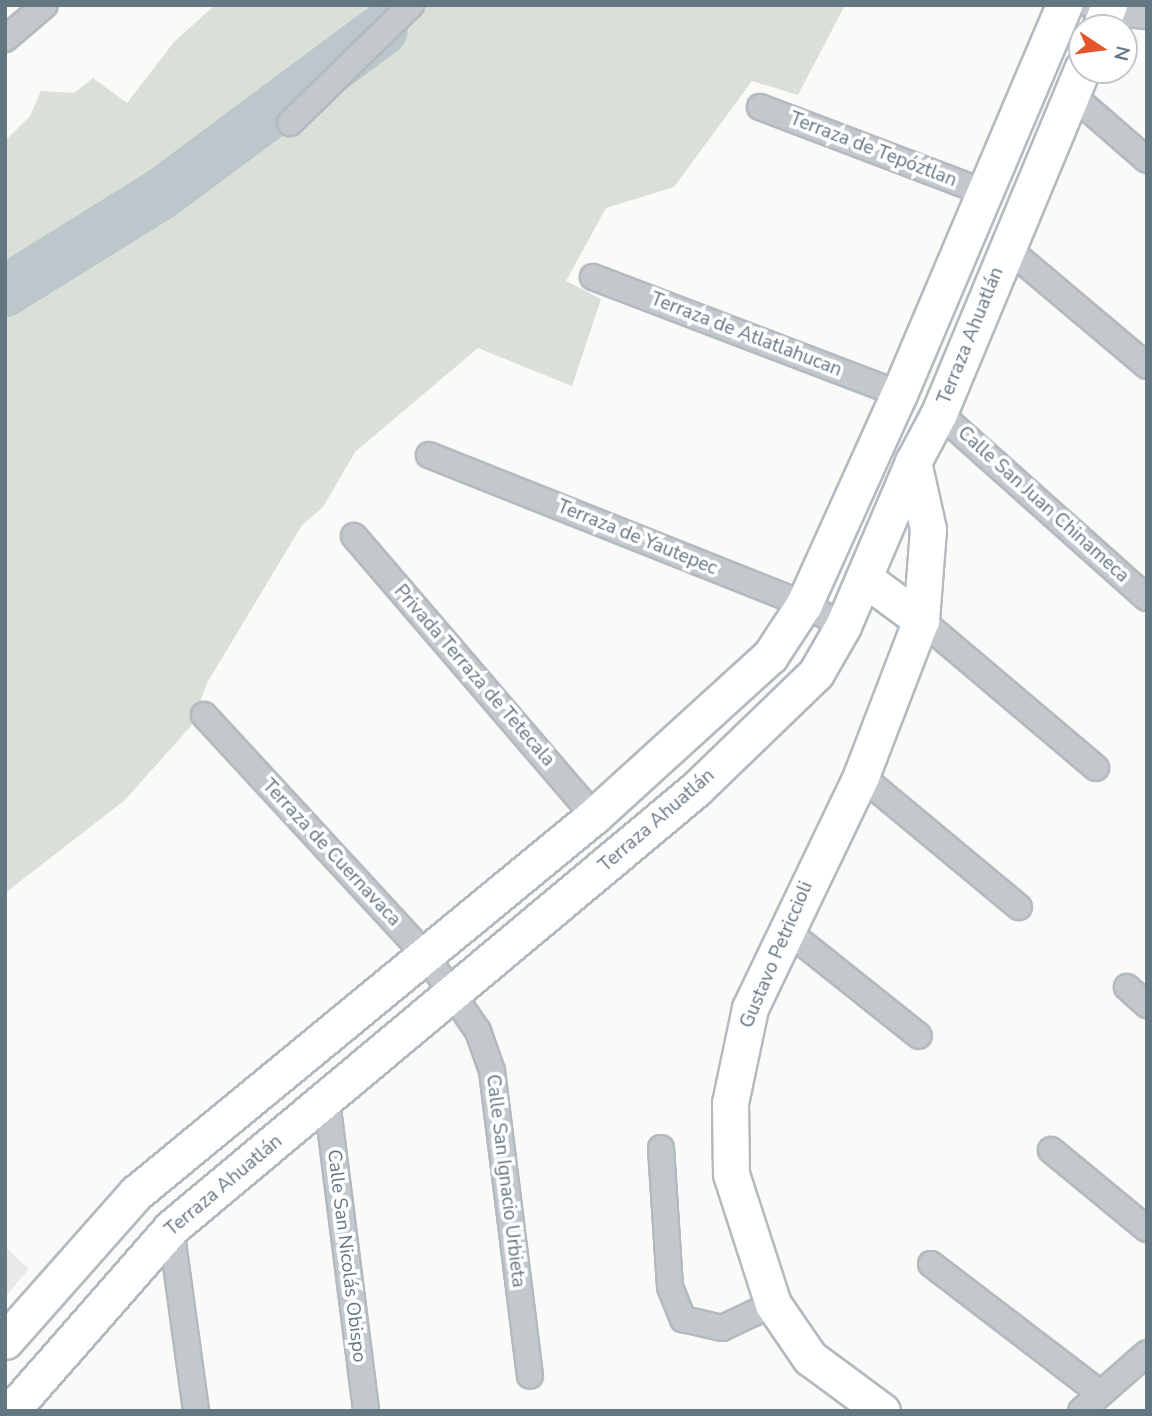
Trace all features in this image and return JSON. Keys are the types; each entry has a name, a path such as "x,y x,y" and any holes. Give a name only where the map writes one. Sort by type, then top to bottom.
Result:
{"street":[{"path":"5,39 45,5"},
{"path":"5,1341 136,1194 594,816 770,656 804,604 899,394 1064,5"},
{"path":"290,123 372,47 411,6"},
{"path":"1102,13 1147,16"},
{"name":"Terraza Ahuatlán","path":"15,1409 171,1228 455,993 788,704 816,673 843,626 913,462 939,413 1076,84"},
{"path":"1079,84 1147,160"},
{"name":"Terraza de Tepóztlan","path":"760,107 986,193"},
{"path":"1007,248 1147,366"},
{"name":"Terraza de Atlatlahucan","path":"593,277 899,394"},
{"name":"Calle San Juan Chinameca","path":"939,413 1147,598"},
{"name":"Terraza de Yautepec","path":"429,455 804,604 843,626"},
{"name":"Gustavo Petriccioli","path":"882,1411 810,1358 772,1304 731,1174 730,1103 750,1008 785,929 861,776 920,620 928,529 913,462"},
{"name":"Privada Terraza de Tetecala","path":"354,536 594,816"},
{"path":"864,578 920,620 1097,768"},
{"name":"Terraza de Cuernavaca","path":"204,715 426,956 455,993"},
{"path":"861,776 1019,907"},
{"path":"785,929 919,1036"},
{"path":"1127,987 1147,1005"},
{"name":"Calle San Ignacio Urbieta","path":"455,993 478,1031 492,1071 530,1376"},
{"name":"Calle San Nicolás Obispo","path":"327,1101 366,1411"},
{"path":"661,1148 670,1287 683,1319 722,1328 772,1304"},
{"path":"1051,1150 1147,1229"},
{"path":"171,1228 196,1411"},
{"path":"932,1264 1100,1393"},
{"path":"1082,1411 1100,1393 1142,1364"}],"shaded area":[{"path":"215,5 845,5 798,95 752,81 674,187 606,208 566,281 601,299 572,386 478,348 355,452 323,507 302,525 207,683 191,726 125,800 5,893 5,141 30,116 41,91 74,93 93,78 127,103 174,42"},
{"path":"5,1247 29,1269 5,1297"}],"waterway":[{"path":"5,291 161,194 382,30"}]}
